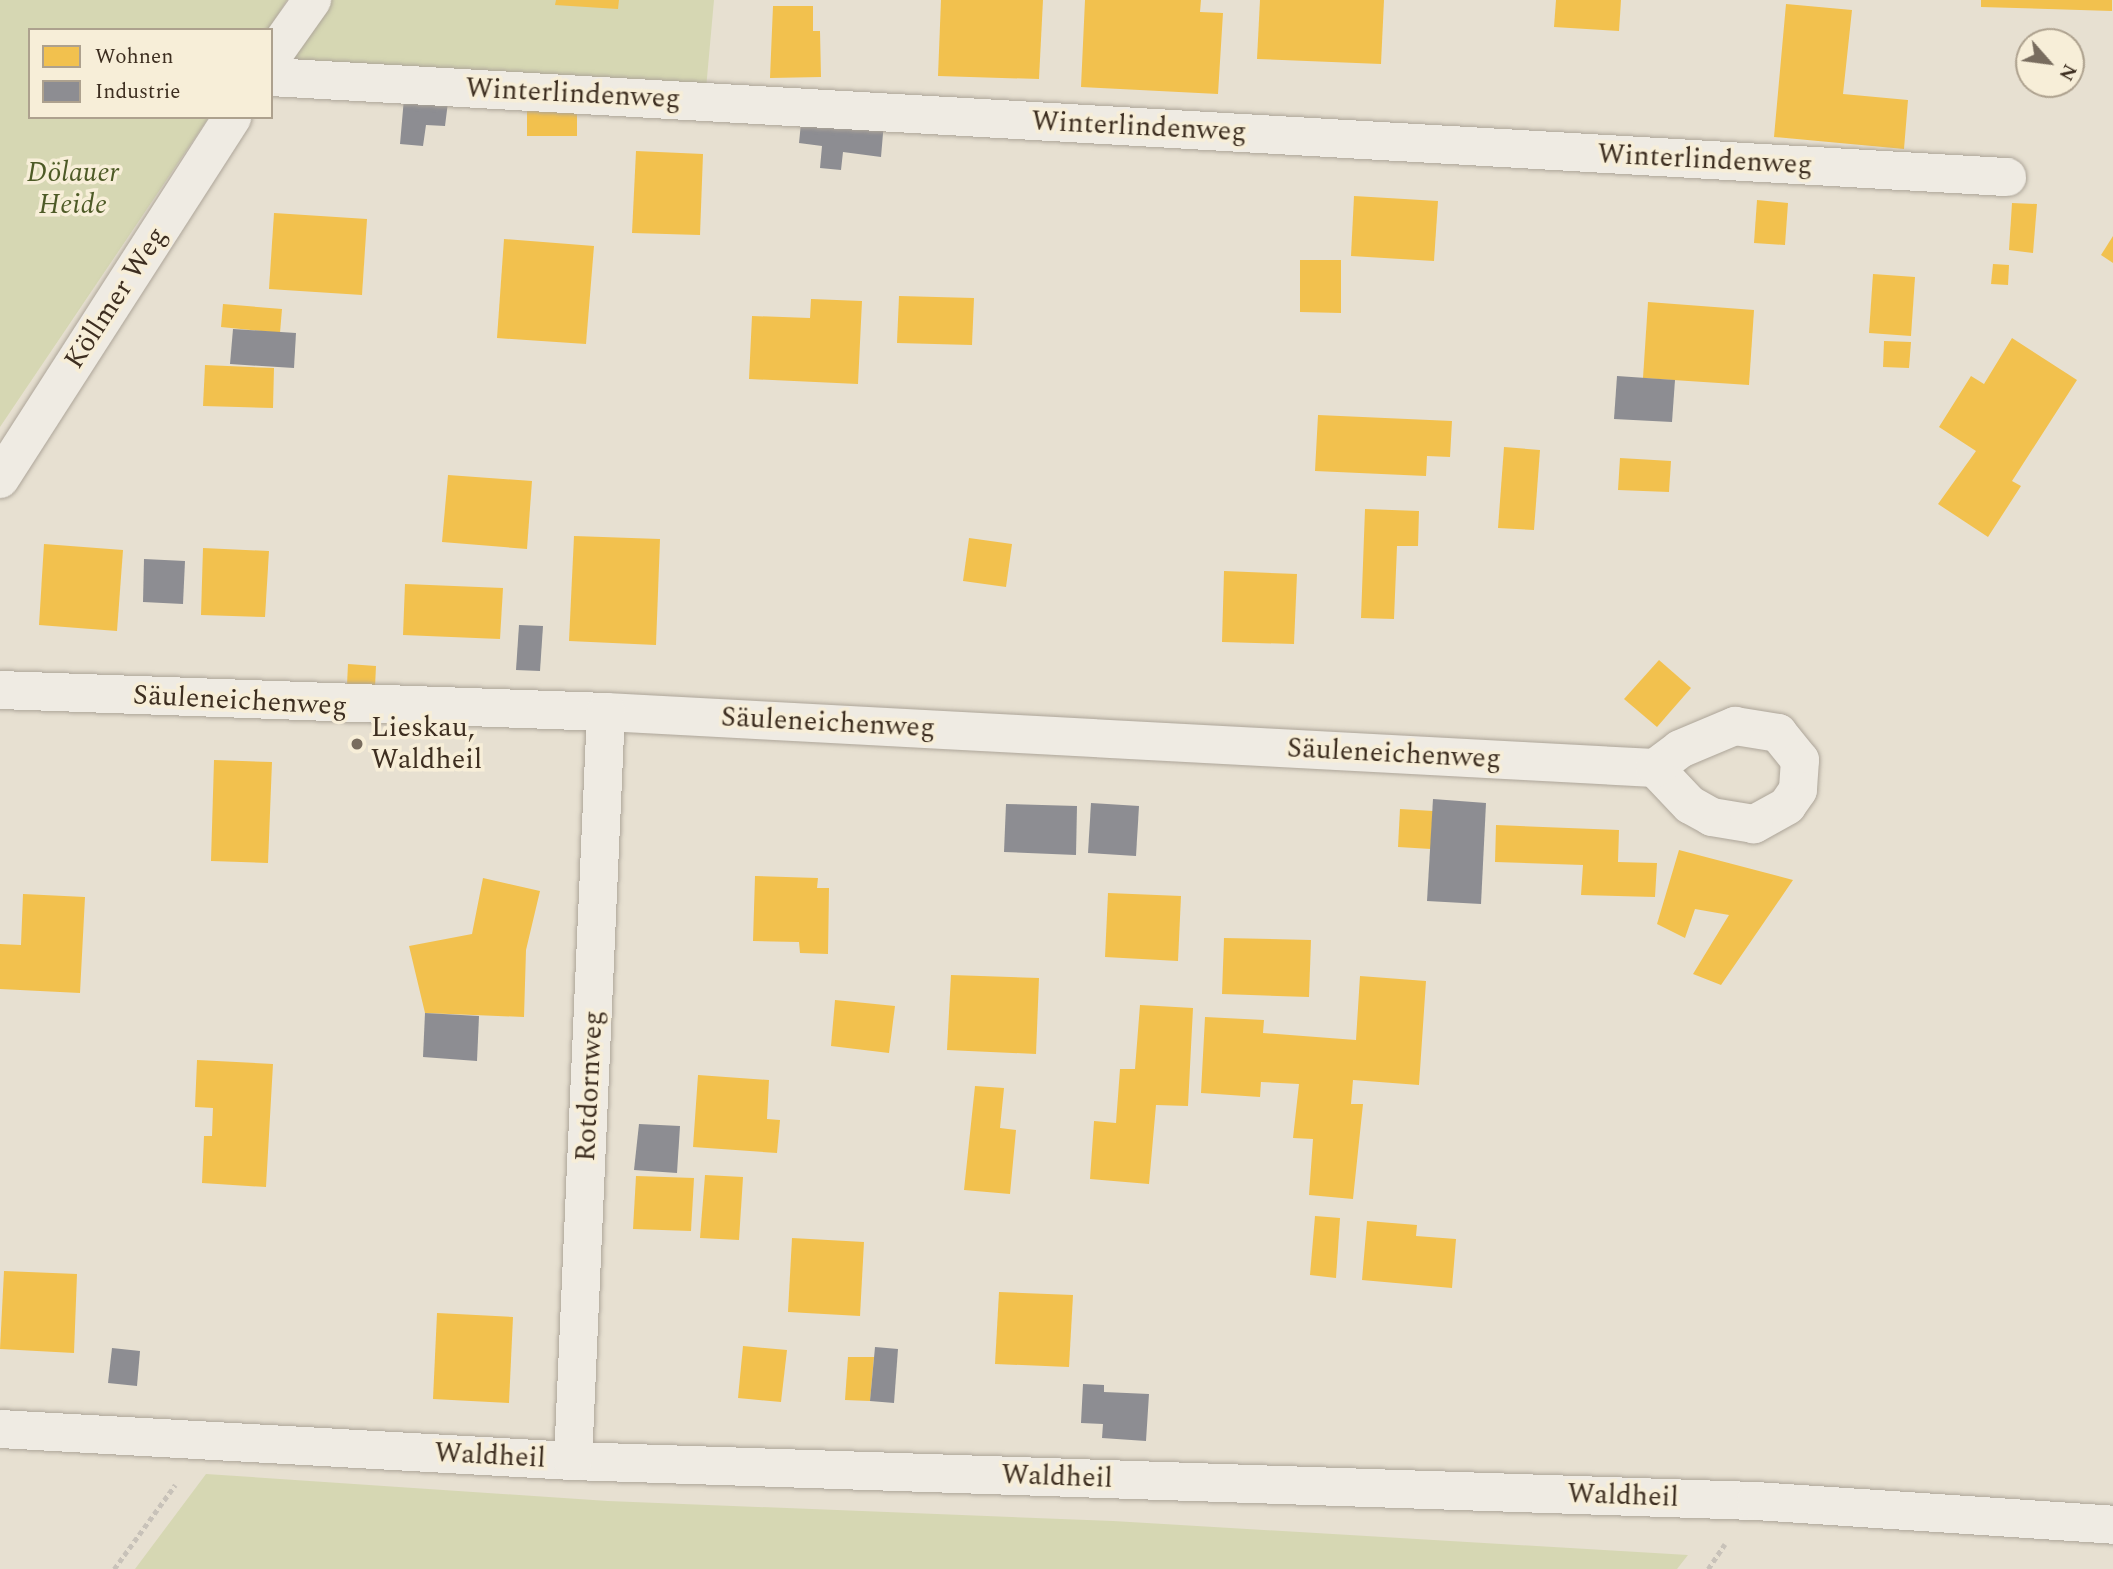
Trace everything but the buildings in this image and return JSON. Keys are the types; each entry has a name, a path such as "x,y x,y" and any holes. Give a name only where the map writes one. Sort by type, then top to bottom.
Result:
{"street":[{"path":"273,55 312,0"},
{"name":"Winterlindenweg","path":"273,77 2007,177"},
{"name":"Köllmer Weg","path":"0,479 231,119"},
{"name":"Säuleneichenweg","path":"0,690 606,712 1655,768"},
{"name":"Rotdornweg","path":"573,1461 606,712"},
{"name":"Waldheil","path":"0,1429 573,1461 1756,1501 2113,1525"}],"path":[{"path":"114,1569 207,1440"}],"green space":[{"name":"Dölauer Heide","path":"0,0 287,0 269,28 28,28 28,119 208,119 0,427"},
{"path":"326,0 714,0 706,89 283,63"},
{"path":"206,1474 608,1501 1113,1521 1688,1555 1677,1569 135,1569"}],"place":[{"name":"Lieskau, Waldheil","path":"357,744"}]}
